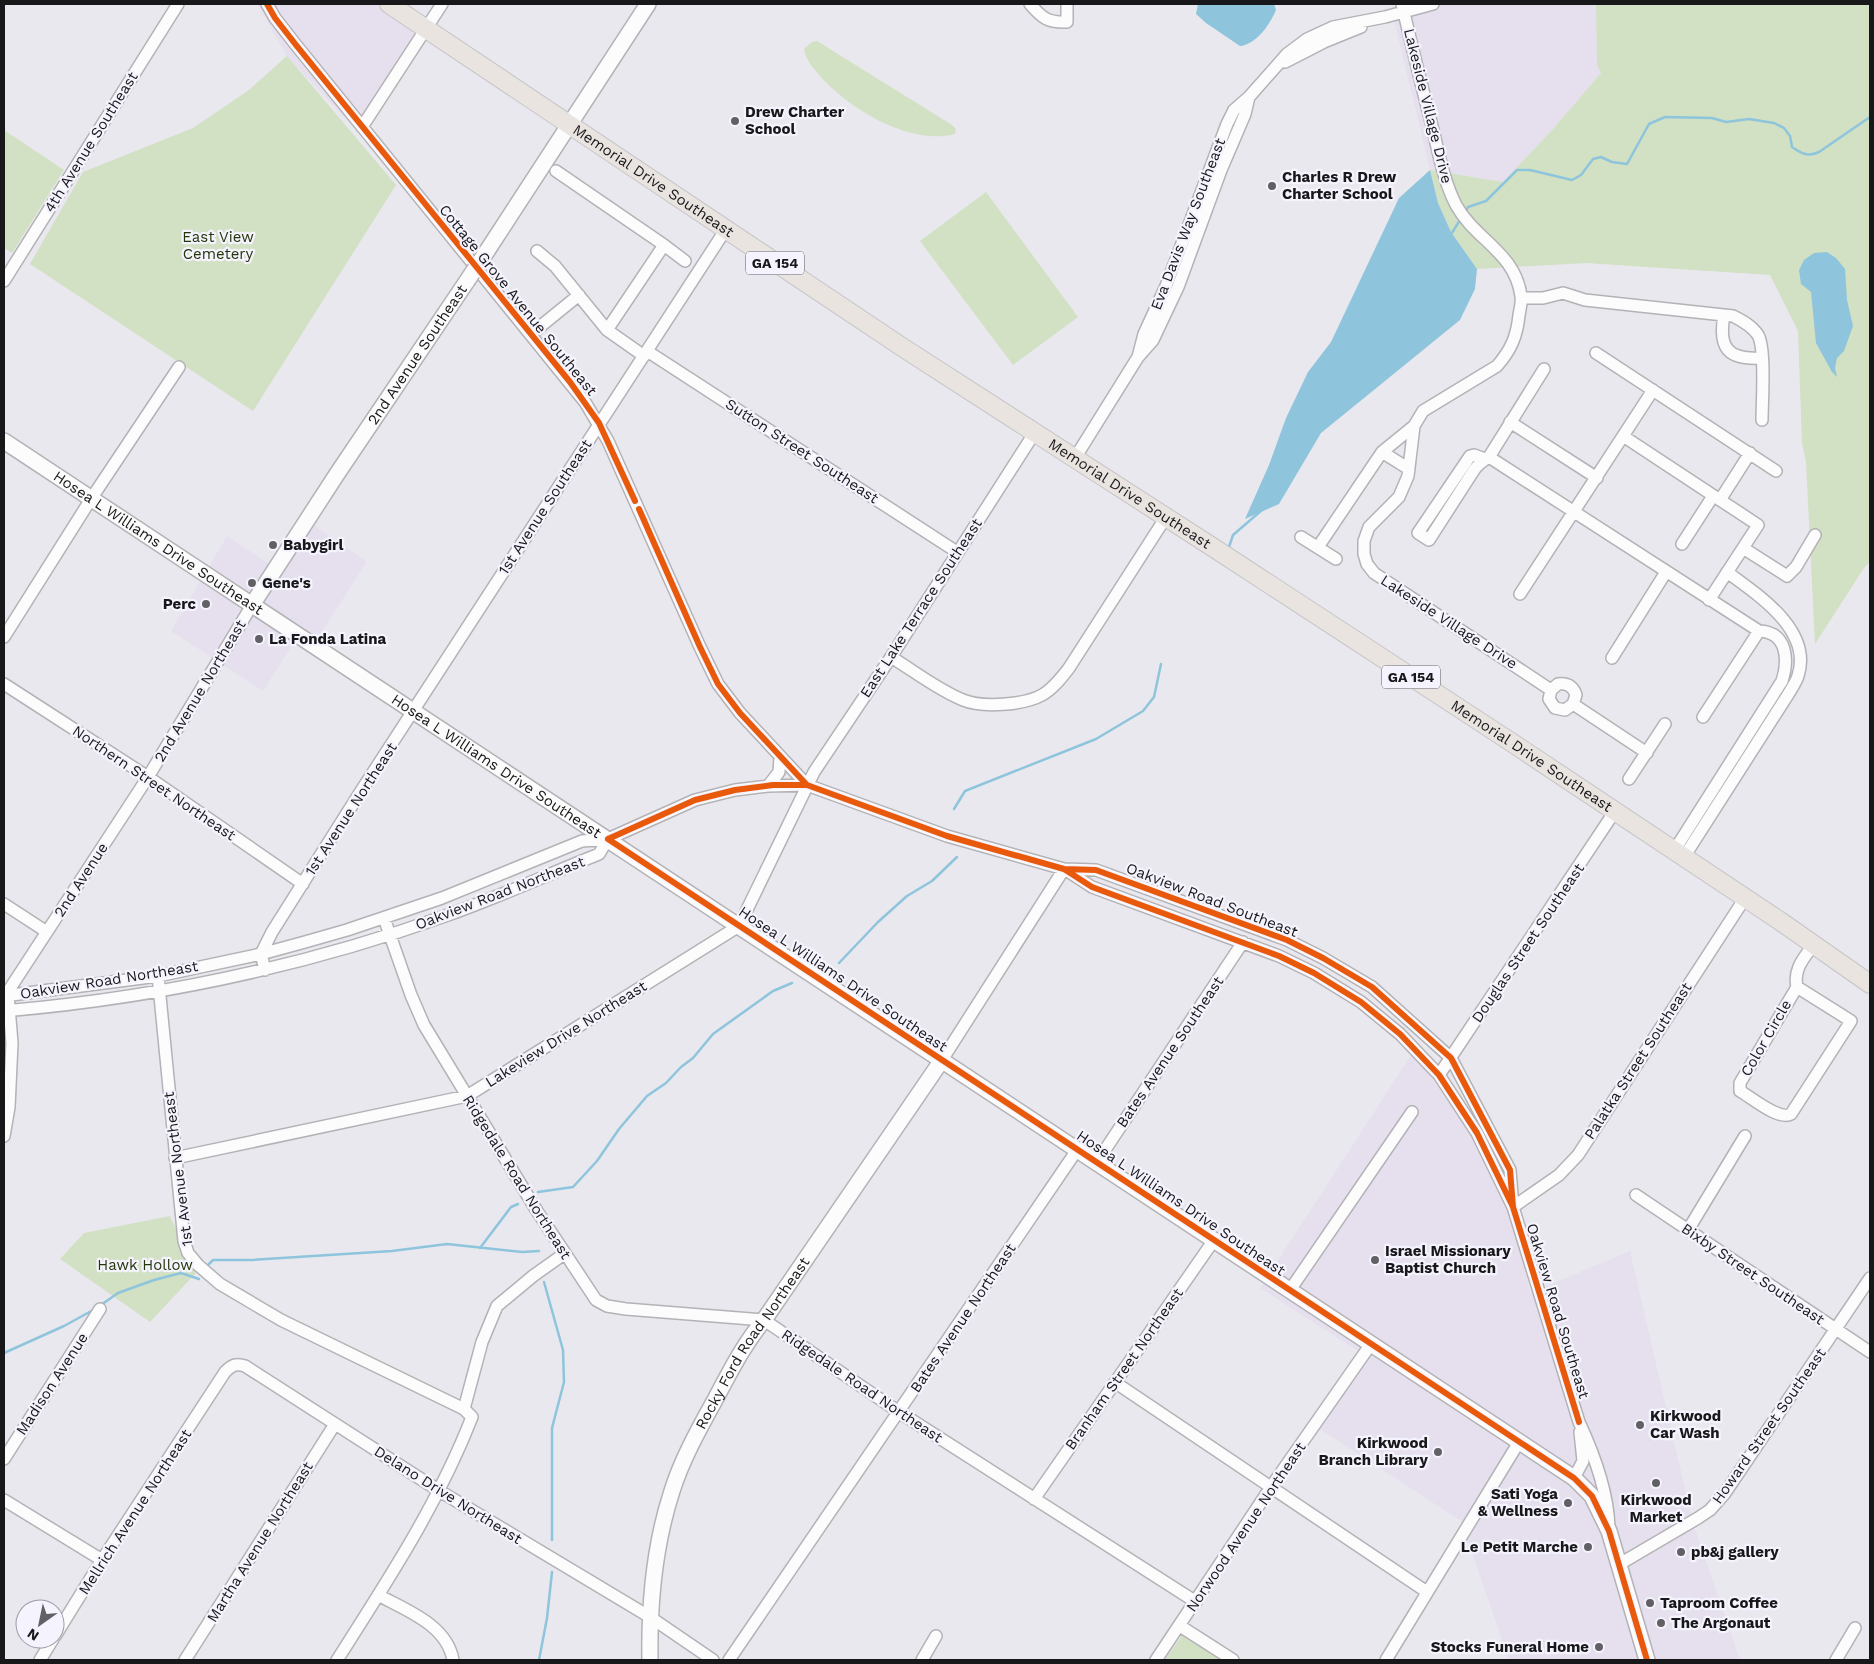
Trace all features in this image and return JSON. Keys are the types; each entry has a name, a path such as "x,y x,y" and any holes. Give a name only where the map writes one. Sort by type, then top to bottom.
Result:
{"main road":[{"name":"Memorial Drive Southeast","path":"389,4 894,342 1166,517 1615,811 1814,944 1870,984"}],"street":[{"name":"4th Avenue Southeast","path":"4,280 178,4"},
{"name":"Cottage Grove Avenue Southeast","path":"267,4 275,18 296,45 570,382 599,423 718,684 740,713 807,785"},
{"path":"362,127 442,4"},
{"name":"2nd Avenue Southeast","path":"252,604 487,251 648,4"},
{"path":"1030,4 1042,18 1057,22 1067,22 1067,4"},
{"name":"Eva Davis Way Southeast","path":"1075,458 1138,357 1153,340 1178,287 1221,170 1245,114 1249,97 1277,66 1324,42 1386,17 1403,7 1433,4"},
{"name":"Lakeside Village Drive","path":"1318,547 1382,452 1414,426 1423,411 1497,366 1507,355 1518,329 1522,298 1518,282 1510,267 1493,245 1473,228 1463,216 1450,190 1438,153 1403,7"},
{"path":"556,171 685,261"},
{"name":"1st Avenue Southeast","path":"414,711 726,229"},
{"path":"608,330 664,245"},
{"name":"Sutton Street Southeast","path":"537,251 555,266 608,330 957,552"},
{"path":"1522,298 1543,298 1564,293 1585,300 1734,316 1752,328 1759,337 1762,420"},
{"path":"531,334 579,295"},
{"path":"1724,315 1722,338 1726,349 1736,356 1748,359 1761,358"},
{"path":"1596,353 1776,471"},
{"path":"4,637 91,498 178,368"},
{"path":"1418,533 1429,540 1474,470 1487,458 1544,369"},
{"path":"1520,594 1653,390"},
{"path":"1510,422 1597,478"},
{"name":"Lakeside Village Drive","path":"1414,426 1408,476 1399,496 1369,527 1364,541 1364,554 1367,564 1374,573 1551,690"},
{"name":"East Lake Terrace Southeast","path":"739,926 807,785 1035,432"},
{"path":"1623,436 1758,525 1709,600"},
{"name":"Hosea L Williams Drive Southeast","path":"4,441 608,838 1574,1478 1592,1496 1609,1531 1647,1660"},
{"path":"1382,452 1409,469"},
{"path":"1682,544 1750,453"},
{"path":"1487,458 1575,512 1758,631 1776,636 1783,648 1787,667 1782,681 1679,854"},
{"path":"891,657 946,692 964,701 982,704 1020,702 1042,695 1056,684 1069,668 1166,517"},
{"path":"1743,548 1787,576 1796,567 1815,535"},
{"path":"1301,536 1336,559"},
{"path":"1612,658 1666,572"},
{"path":"1679,854 1789,693 1798,676 1800,661 1798,642 1788,626 1767,602 1727,572"},
{"name":"2nd Avenue Northeast","path":"148,777 252,604"},
{"path":"1776,636 1788,626"},
{"path":"1703,717 1758,631"},
{"name":"Northern Street Northeast","path":"4,684 148,777 303,884"},
{"path":"1558,684 1568,684 1576,695 1572,704 1564,710 1555,708 1549,699 1551,690 1558,684"},
{"path":"1572,704 1647,753"},
{"name":"1st Avenue Northeast","path":"261,954 272,932 414,711"},
{"path":"1629,779 1665,724"},
{"path":"768,786 779,772 780,757"},
{"name":"2nd Avenue","path":"6,995 148,777"},
{"name":"Oakview Road Southeast","path":"608,838 695,800 735,790 768,786 807,785 947,836 1064,869 1096,870 1294,943 1372,987 1451,1058 1510,1170 1513,1207"},
{"name":"Douglas Street Southeast","path":"1439,1075 1615,811"},
{"name":"Oakview Road Northeast","path":"6,995 158,976 261,954 347,930 442,898 582,841 608,838"},
{"name":"Oakview Road Northeast","path":"6,1011 110,1000 160,992 265,970 449,915 599,854 608,838"},
{"path":"942,1060 1064,869"},
{"name":"Oakview Road Southeast","path":"1064,869 1092,887 1243,942 1279,956 1314,973 1361,1002 1400,1034 1439,1075 1476,1133 1513,1207 1578,1422 1583,1461 1574,1478"},
{"name":"Palatka Street Southeast","path":"1513,1207 1559,1175 1578,1155 1745,898"},
{"path":"4,904 47,932"},
{"name":"Ridgedale Road Northeast","path":"384,918 411,995 424,1025 564,1254 596,1300 607,1306 764,1320 899,1412 1196,1602"},
{"name":"Lakeview Drive Northeast","path":"175,1158 467,1096 739,926"},
{"name":"Bates Avenue Southeast","path":"1096,1162 1243,942"},
{"name":"Color Circle","path":"1796,987 1851,1021 1791,1114 1786,1116 1778,1115 1740,1091 1740,1083 1796,987 1795,977 1797,970 1814,944"},
{"path":"261,954 265,970"},
{"name":"1st Avenue Northeast","path":"158,976 175,1158 184,1241 188,1254 220,1284 281,1320 464,1409"},
{"path":"4,1136 9,1107 12,1043 6,1011 6,995"},
{"name":"Rocky Ford Road Northeast","path":"650,1660 650,1617 656,1555 672,1490 693,1443 750,1336 764,1320 942,1060"},
{"path":"1290,1290 1412,1112"},
{"path":"1688,1230 1744,1136"},
{"name":"Bates Avenue Northeast","path":"729,1660 1078,1150"},
{"name":"Bixby Street Southeast","path":"1636,1195 1870,1352"},
{"name":"Branham Street Northeast","path":"1034,1499 1214,1240"},
{"path":"337,1660 407,1549 462,1442 472,1416 464,1409 482,1342 497,1306 564,1254"},
{"name":"Howard Street Southeast","path":"1618,1565 1710,1510 1725,1493 1870,1278"},
{"name":"Madison Avenue","path":"4,1459 100,1310"},
{"name":"Norwood Avenue Northeast","path":"1156,1660 1271,1487 1371,1344"},
{"name":"Delano Drive Northeast","path":"199,1413 225,1372 230,1367 238,1364 245,1366 438,1490 650,1617 713,1660"},
{"path":"1116,1383 1427,1592"},
{"name":"Mellrich Avenue Northeast","path":"65,1619 199,1413"},
{"name":"Oakview Road Southeast","path":"1578,1422 1587,1440 1602,1487 1609,1513 1609,1531"},
{"name":"Martha Avenue Northeast","path":"185,1660 335,1424"},
{"path":"1386,1660 1519,1442"},
{"path":"4,1500 102,1560"},
{"path":"378,1595 420,1617 442,1636 453,1660"},
{"path":"1180,1626 1233,1660"},
{"path":"1836,1660 1855,1628"},
{"path":"922,1660 936,1636"},
{"name":"Mellrich Avenue Northeast","path":"40,1660 47,1649"}],"shaded area":[{"path":"257,4 380,4 421,32 356,130 287,56"},
{"path":"1420,4 1596,4 1597,65 1601,73 1553,129 1503,182 1430,170 1392,12"},
{"path":"308,521 367,562 313,645 298,636 263,691 171,631 227,536 277,569"},
{"path":"1413,1052 1510,1190 1530,1293 1630,1251 1693,1523 1740,1660 1509,1660 1461,1521 1312,1424 1361,1353 1260,1288"}],"green space":[{"path":"1596,4 1870,4 1870,559 1815,644 1806,462 1802,443 1798,331 1770,275 1586,263 1477,269 1451,232 1438,203 1430,170 1503,182 1553,129 1601,73 1597,65"},
{"path":"817,41 952,125 956,129 955,134 937,136 899,129 881,121 846,100 819,75 806,56 804,49 812,42"},
{"name":"East View Cemetery","path":"287,56 396,185 253,411 30,264 83,172 193,128 249,90"},
{"path":"4,130 64,170 12,253 4,248"},
{"path":"986,192 1078,317 1013,365 920,241"},
{"name":"Hawk Hollow","path":"170,1216 196,1273 150,1322 60,1259 84,1233"},
{"path":"1183,1634 1221,1660 1165,1660"}],"water":[{"path":"1198,4 1274,4 1276,10 1266,27 1252,42 1240,46 1196,14"},
{"path":"1430,170 1438,203 1451,232 1477,269 1475,289 1460,320 1321,433 1279,504 1245,519 1269,465 1286,418 1308,372 1331,342 1399,198"},
{"path":"1827,252 1836,258 1845,269 1847,300 1853,326 1844,351 1837,358 1835,368 1837,377 1832,372 1816,343 1811,292 1801,284 1799,270 1804,260 1814,253"}],"waterway":[{"path":"1465,213 1468,207 1486,201 1517,170 1530,170 1572,180 1581,175 1593,159 1601,157 1612,162 1627,164 1649,124 1665,117 1712,118 1726,122 1749,119 1774,123 1784,128 1790,136 1792,147 1808,154 1819,152 1870,117"},
{"path":"1450,236 1460,220"},
{"path":"1229,547 1233,535 1262,510"},
{"path":"954,809 965,791 1096,739 1143,711 1154,697 1161,664"},
{"path":"839,963 878,922 907,896 932,881 957,857"},
{"path":"538,1192 573,1187 597,1161 619,1129 647,1096 666,1083 681,1067 693,1058 713,1034 773,991 792,983"},
{"path":"480,1248 511,1207 518,1204"},
{"path":"208,1265 213,1260 251,1260 392,1251 447,1244 522,1252 539,1251"},
{"path":"101,1305 118,1293 154,1280 181,1273 199,1279"},
{"path":"544,1282 563,1350 564,1382 552,1428 552,1540"},
{"path":"4,1353 64,1326 95,1309"},
{"path":"539,1660 547,1618 552,1572"}],"cycle path":[{"path":"267,4 275,18 296,45 570,382 599,423 635,501"},
{"path":"639,509 718,684 740,713 807,785"},
{"path":"608,839 695,800 735,790 773,785 807,785 947,836 1064,869 1096,870 1287,940 1323,958 1372,987 1451,1058 1510,1170 1513,1207"},
{"path":"608,839 1574,1478 1592,1496 1609,1531 1647,1660"},
{"path":"1064,869 1092,887 1279,956 1314,973 1361,1002 1400,1034 1439,1075 1477,1133 1513,1207 1579,1422"}],"place":[{"name":"Drew Charter School","path":"735,121"},
{"name":"Charles R Drew Charter School","path":"1272,186"},
{"name":"Babygirl","path":"273,545"},
{"name":"Gene's","path":"252,583"},
{"name":"Perc","path":"206,604"},
{"name":"La Fonda Latina","path":"259,639"},
{"name":"Israel Missionary Baptist Church","path":"1375,1260"},
{"name":"Kirkwood Car Wash","path":"1640,1425"},
{"name":"Kirkwood Branch Library","path":"1438,1452"},
{"name":"Kirkwood Market","path":"1656,1483"},
{"name":"Sati Yoga & Wellness","path":"1568,1503"},
{"name":"Le Petit Marche","path":"1588,1547"},
{"name":"pb&j gallery","path":"1681,1552"},
{"name":"Taproom Coffee","path":"1650,1603"},
{"name":"The Argonaut","path":"1661,1623"},
{"name":"Stocks Funeral Home","path":"1599,1647"}]}
